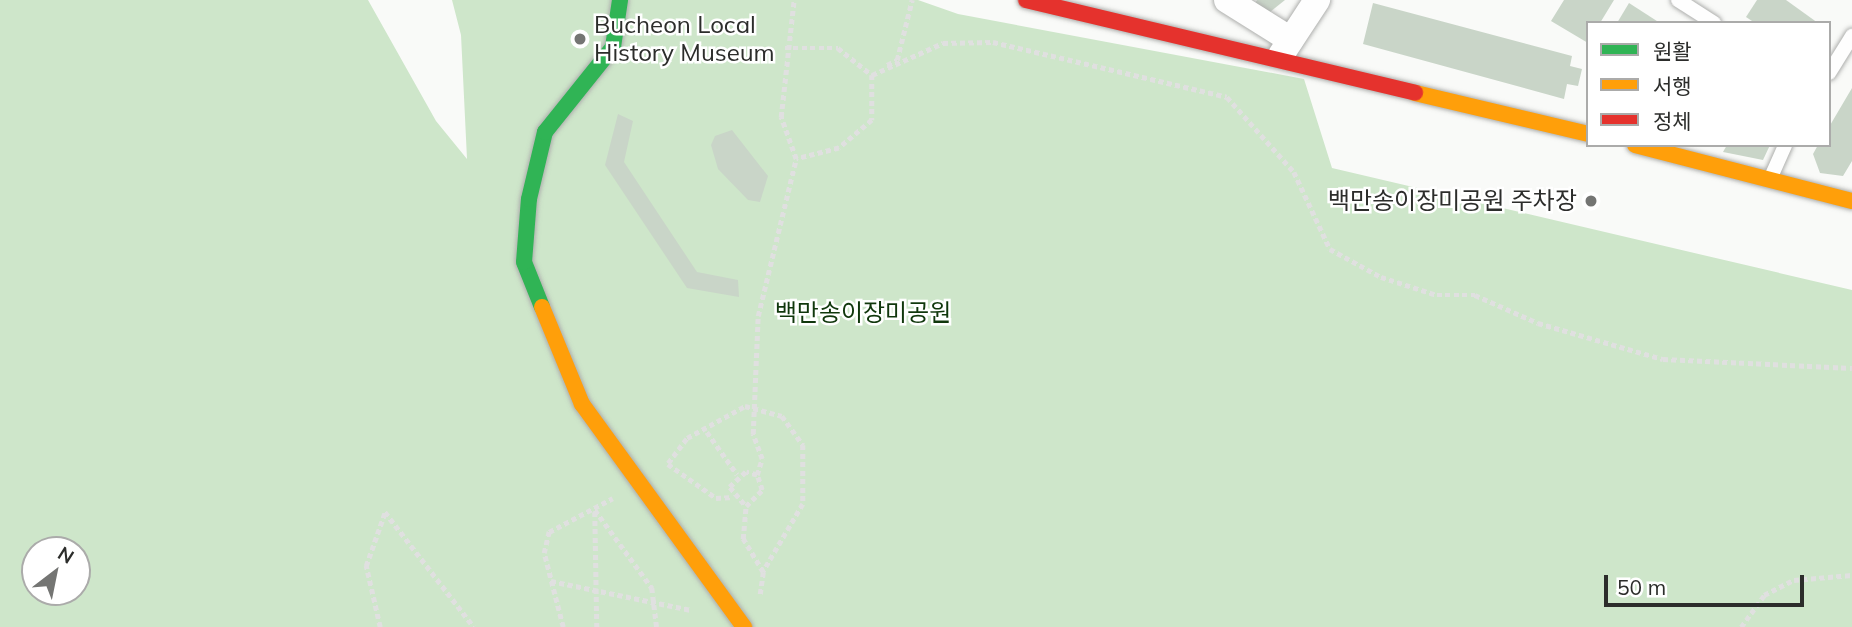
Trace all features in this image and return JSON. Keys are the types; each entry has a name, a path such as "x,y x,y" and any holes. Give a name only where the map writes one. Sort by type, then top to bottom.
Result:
{"street":[{"path":"620,0 613,47 545,132 529,199 524,262 582,404 744,627"},
{"path":"1026,0 1285,50 1586,133"},
{"path":"1227,0 1285,50"},
{"path":"1285,50 1317,0"},
{"path":"1644,147 1771,177 1852,201"}],"lane":[{"path":"1678,0 1711,21"},
{"path":"1831,70 1852,36"},
{"path":"1771,177 1784,147"}],"path":[{"path":"563,627 544,553 549,532 595,510 636,481 668,463 687,438 707,432 733,411 757,405 782,416 803,445 806,474 803,505 763,572 743,540 746,506 762,489 757,475 762,459 753,434 757,405 758,316 796,159 781,117 785,48 794,0"},
{"path":"872,75 897,60 912,0"},
{"path":"872,75 943,43 993,42 1227,97 1293,172 1330,249 1381,277 1437,295 1475,295 1538,323 1664,359 1852,368"},
{"path":"785,48 838,48 872,75"},
{"path":"796,159 839,148 872,120 872,75"},
{"path":"707,432 737,474 733,497"},
{"path":"668,463 716,498 733,497 746,506"},
{"path":"737,474 757,475"},
{"path":"595,510 597,627"},
{"path":"595,510 657,602 657,627"},
{"path":"380,627 366,566 385,512 474,627"},
{"path":"1741,627 1765,595 1794,580 1852,575"},
{"path":"551,581 702,612"}],"green space":[{"name":"백만송이장미공원","path":"0,0 368,0 436,121 467,159 461,35 452,0 918,0 958,14 1304,79 1332,168 1852,290 1852,627 0,627"}],"building":[{"path":"1257,0 1285,0 1265,16 1250,11"},
{"path":"1564,0 1614,0 1601,21 1586,21 1586,42 1551,21"},
{"path":"1757,0 1786,0 1815,21 1752,21 1746,17"},
{"path":"1373,3 1572,56 1570,66 1582,69 1578,86 1567,84 1564,99 1363,44"},
{"path":"1629,3 1657,21 1618,21"},
{"path":"1852,88 1852,161 1843,176 1820,173 1813,154 1817,147 1831,147 1831,124"},
{"path":"618,114 633,121 624,162 697,272 738,280 739,297 687,288 605,165"},
{"path":"732,130 768,176 760,202 748,200 718,169 711,145 715,136"},
{"path":"1726,147 1769,147 1763,160 1723,152"}],"traffic: fast":[{"path":"542,307 524,262 529,199 545,132 613,47 620,0"}],"traffic: slow":[{"path":"1415,93 1586,134"},
{"path":"1643,147 1852,201"},
{"path":"542,307 582,404 744,627"}],"traffic: jam":[{"path":"1026,0 1415,93"}],"place":[{"name":"Bucheon Local History Museum","path":"580,39"},
{"name":"백만송이장미공원 주차장","path":"1591,201"}]}
